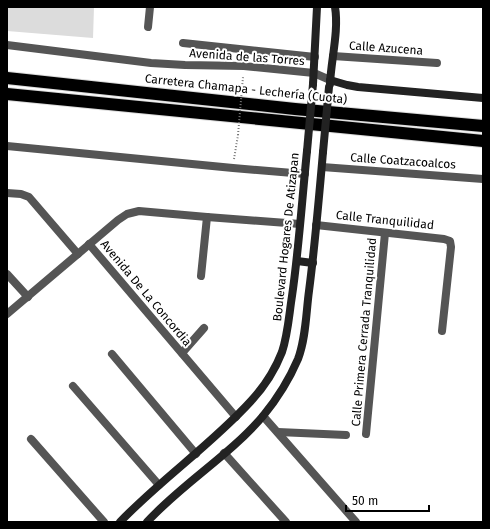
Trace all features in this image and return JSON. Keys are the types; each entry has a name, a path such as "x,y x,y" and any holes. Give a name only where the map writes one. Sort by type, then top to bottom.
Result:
{"highway":[{"name":"Carretera Chamapa - Lechería (Cuota)","path":"7,78 483,126"},
{"path":"7,94 483,141"}],"street":[{"path":"148,27 150,7"},
{"name":"Boulevard Hogares De Atizapan","path":"120,522 135,506 196,454 236,417 265,383 282,352 287,333 297,261 314,73 317,7"},
{"path":"147,522 263,416 280,393 298,358 304,337 324,152 332,56 336,28 335,7"},
{"path":"183,43 314,57"},
{"name":"Avenida de las Torres","path":"7,45 151,63 244,66 314,73 330,83 358,87 483,98"},
{"name":"Calle Azucena","path":"332,56 437,63"},
{"path":"7,146 304,174"},
{"name":"Calle Coatzacoalcos","path":"322,167 483,179"},
{"path":"7,193 21,194 29,197 78,254"},
{"name":"Avenida De La Concordia","path":"236,417 89,244 127,214 139,211 300,224"},
{"path":"201,276 207,217"},
{"name":"Calle Tranquilidad","path":"316,225 444,239 450,241 451,247 442,331"},
{"name":"Calle Primera Cerrada Tranquilidad","path":"366,434 385,233"},
{"path":"7,314 89,244"},
{"path":"297,261 312,263"},
{"path":"7,274 28,296"},
{"path":"182,353 204,328"},
{"path":"112,354 196,454"},
{"path":"73,386 159,485"},
{"path":"263,416 356,522"},
{"path":"278,432 346,435"},
{"path":"31,439 104,522"},
{"path":"224,453 286,522"}],"path":[{"path":"233,168 238,135 243,77"}],"shaded area":[{"path":"7,7 94,7 93,38 7,31"}]}
